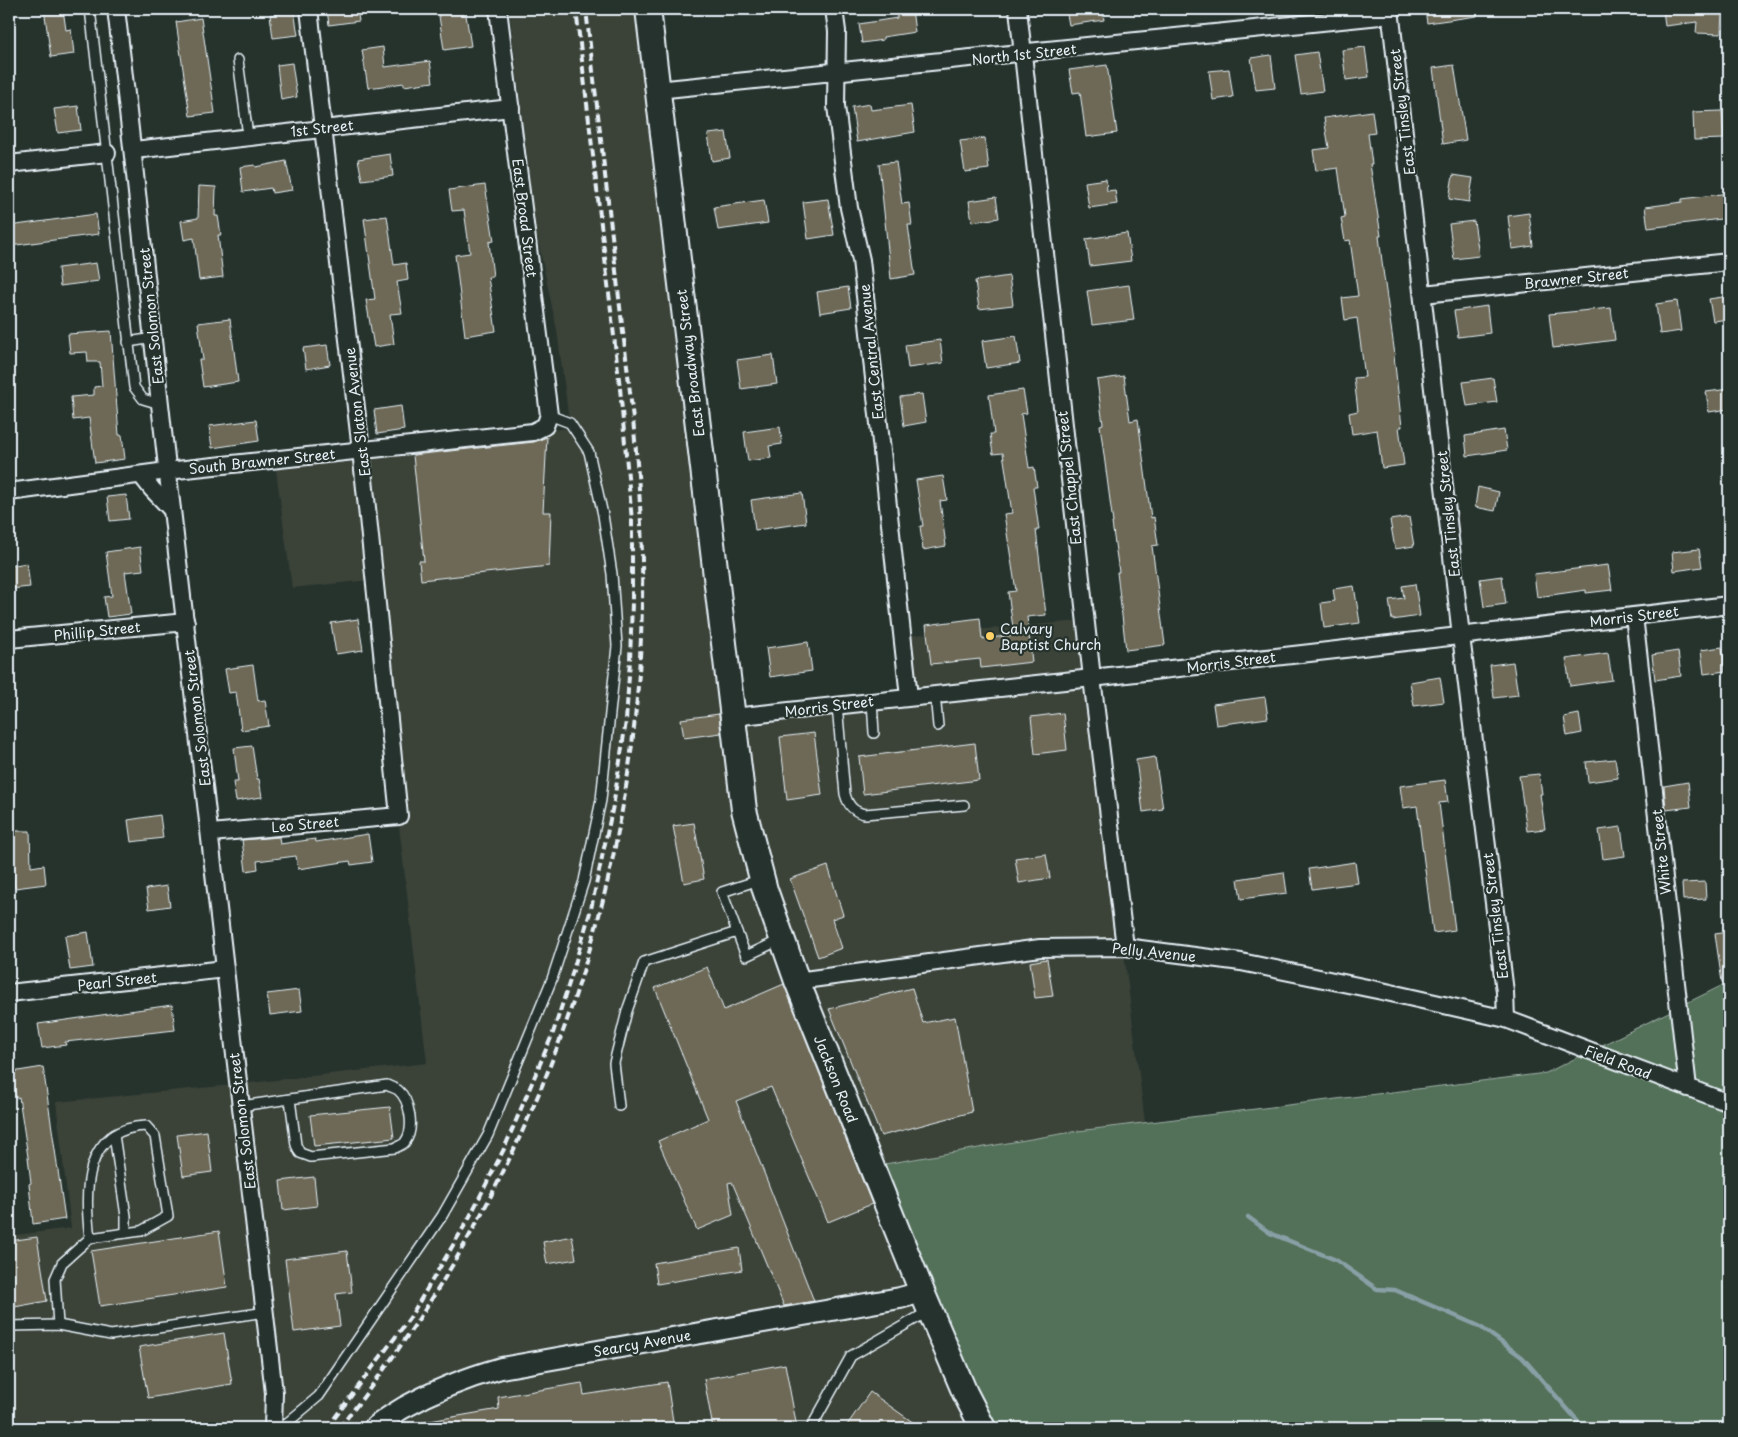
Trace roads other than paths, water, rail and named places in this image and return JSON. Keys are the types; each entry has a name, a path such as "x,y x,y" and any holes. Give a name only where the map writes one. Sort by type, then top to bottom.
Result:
{"main road":[{"name":"East Broadway Street","path":"648,9 733,717"},
{"name":"Jackson Road","path":"733,717 744,810 762,879 782,939 797,981 926,1301 965,1393 983,1428"}],"street":[{"name":"East Solomon Street","path":"116,9 134,150 160,404 274,1393 273,1428"},
{"name":"East Slaton Avenue","path":"309,9 362,450 399,816"},
{"name":"East Broad Street","path":"498,9 547,420"},
{"name":"East Central Avenue","path":"834,9 837,73 836,106 849,208 861,260 909,697"},
{"name":"East Chappel Street","path":"1018,9 1092,678 1125,947"},
{"name":"North 1st Street","path":"657,90 1022,54 1390,12"},
{"name":"East Tinsley Street","path":"1390,12 1506,1020"},
{"name":"1st Street","path":"134,150 511,108"},
{"path":"9,164 107,153"},
{"name":"Brawner Street","path":"1423,294 1729,262"},
{"name":"South Brawner Street","path":"9,492 168,471 533,432 547,420"},
{"path":"141,475 172,510"},
{"name":"Morris Street","path":"733,717 1729,605"},
{"name":"White Street","path":"1634,616 1688,1088"},
{"name":"Phillip Street","path":"9,639 186,622"},
{"name":"Leo Street","path":"210,833 399,816"},
{"name":"Pelly Avenue","path":"797,981 1040,948 1125,947 1241,962 1506,1020"},
{"name":"Pearl Street","path":"9,993 225,969"},
{"name":"Field Road","path":"1506,1020 1729,1102"},
{"name":"Searcy Avenue","path":"379,1426 421,1398 459,1381 501,1368 900,1298 926,1301"}],"lane":[{"path":"90,9 134,386 143,399 160,404"},
{"path":"238,60 248,136"},
{"path":"128,342 154,338"},
{"path":"280,1428 319,1396 442,1216 488,1135 552,979 584,882 601,800 616,655 617,637 612,574 603,515 589,452 570,423 547,420"},
{"path":"935,694 938,726"},
{"path":"872,701 874,733"},
{"path":"837,705 845,794 853,809 865,814 964,805"},
{"path":"762,879 722,892 746,956 782,939"},
{"path":"619,1106 614,1064 627,1011 644,962 737,932"},
{"path":"241,1106 290,1099 387,1086 398,1090 406,1101 410,1118 409,1132 405,1143 395,1148 311,1157 300,1154 296,1145 290,1099"},
{"path":"58,1325 56,1279 62,1263 90,1238 141,1231 168,1216 155,1136 146,1126 134,1127 114,1135 96,1152 88,1180 87,1213 90,1238"},
{"path":"114,1135 126,1216 126,1233"},
{"path":"811,1428 851,1356 926,1301"},
{"path":"9,1326 58,1325 111,1335 264,1312"}],"waterway":[{"path":"1248,1217 1270,1233 1336,1260 1377,1289 1395,1290 1479,1326 1522,1357 1584,1428"}],"railway":[{"path":"327,1428 409,1319 468,1220 504,1149 553,1033 572,974 591,909 614,801 626,721 630,660 632,521 620,388 576,9"},
{"path":"339,1428 409,1333 471,1234 523,1129 567,1021 601,910 625,795 639,679 641,529 631,402 586,9"}],"place":[{"name":"Calvary Baptist Church","path":"990,636"}]}
